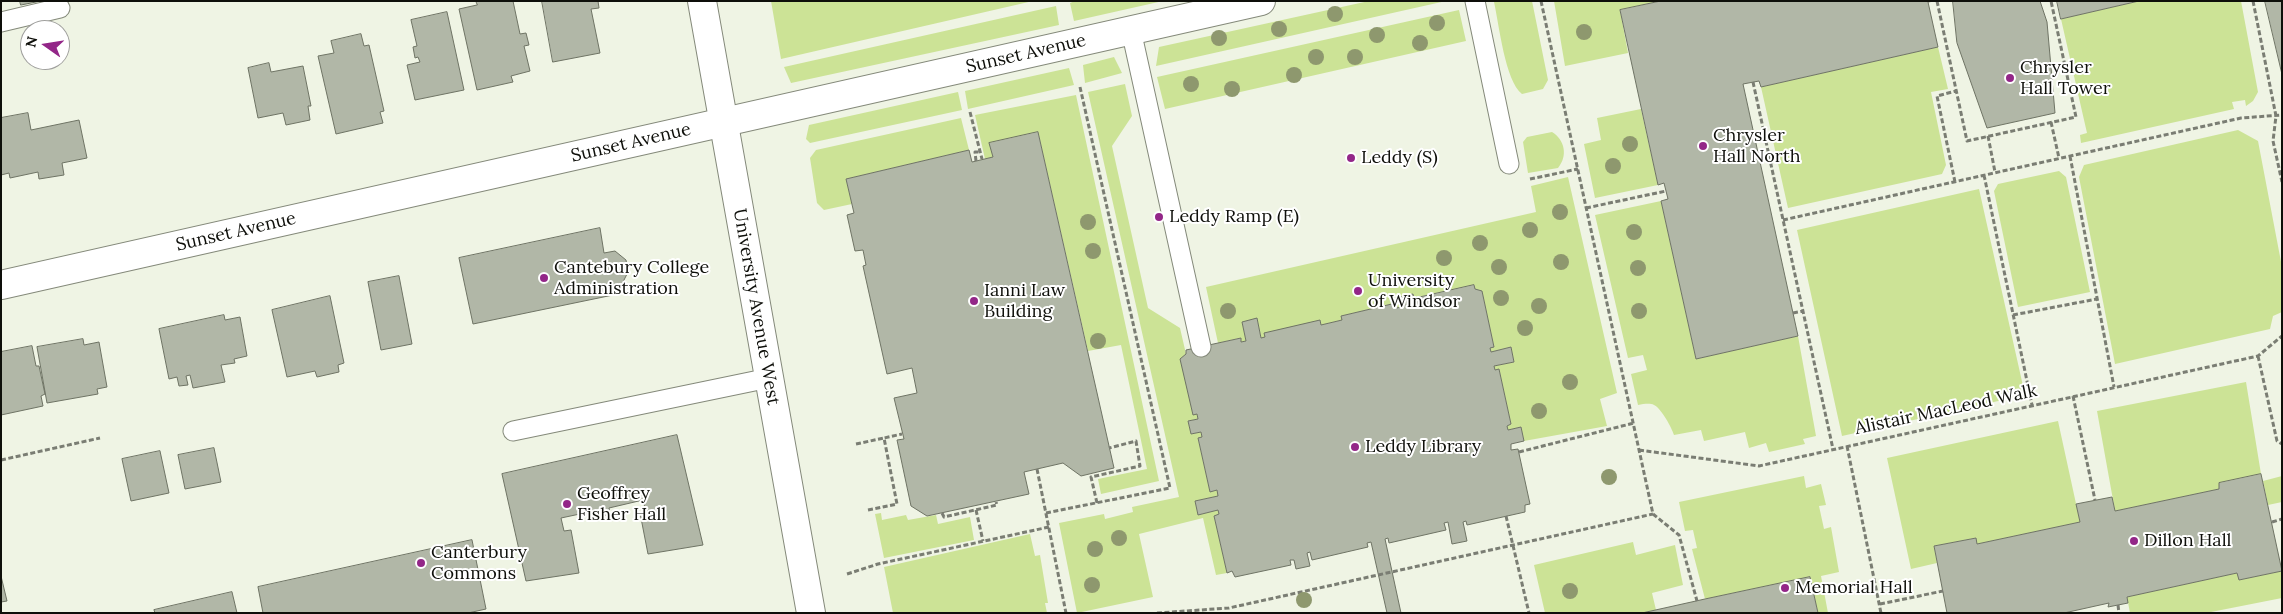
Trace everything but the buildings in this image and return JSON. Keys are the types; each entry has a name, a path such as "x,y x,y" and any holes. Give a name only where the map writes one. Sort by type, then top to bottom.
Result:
{"street":[{"name":"University Avenue West","path":"702,1 811,613"},
{"name":"Sunset Avenue","path":"1,285 1261,1"}],"lane":[{"path":"1475,1 1509,164"},
{"path":"1,22 60,8"},
{"path":"1132,30 1201,347"},
{"path":"513,431 769,378"}],"path":[{"path":"1541,1 1653,514 1679,536 1697,601"},
{"path":"1937,1 1967,141 2076,117 2051,1"},
{"path":"2253,1 2276,116 2273,141 2282,182"},
{"path":"1752,82 1833,449"},
{"path":"1046,513 1170,488 1080,87"},
{"path":"1955,182 1937,96 1956,91"},
{"path":"970,112 982,159"},
{"path":"1783,220 2241,118 2282,115"},
{"path":"2051,122 2059,158"},
{"path":"1988,136 1995,172"},
{"path":"976,161 974,152 980,152"},
{"path":"2070,156 2114,387"},
{"path":"1530,179 1578,169"},
{"path":"1984,175 2032,405"},
{"path":"1586,208 1666,191"},
{"path":"2013,315 2098,299"},
{"path":"1793,313 1803,310"},
{"path":"2282,336 2258,356 2277,441 2282,444"},
{"name":"Alistair MacLeod Walk","path":"1639,450 1759,466 2258,356"},
{"path":"2073,396 2095,500"},
{"path":"1519,452 1634,423"},
{"path":"856,444 902,434"},
{"path":"1,460 100,438"},
{"path":"868,510 897,504 884,438"},
{"path":"1097,503 1092,478 1140,466 1136,442 1109,448"},
{"path":"1847,446 1881,613"},
{"path":"1037,469 1066,613"},
{"path":"942,513 944,517 997,506 996,502"},
{"path":"976,510 983,542"},
{"path":"1157,613 1229,608 1653,514"},
{"path":"1506,516 1529,613"},
{"path":"2272,522 2282,519"},
{"path":"847,574 878,564 1049,527"},
{"path":"1880,604 1943,591"},
{"path":"2118,605 2120,613"}],"green space":[{"path":"771,1 1033,1 781,59"},
{"path":"1075,1 1163,1 1074,21 1070,3"},
{"path":"1369,1 1446,1 1156,66 1159,47"},
{"path":"1532,1 1548,80 1543,89 1522,94 1516,87 1507,65 1494,2"},
{"path":"1554,1 1661,1 1620,10 1628,53 1565,66"},
{"path":"2139,1 2241,1 2258,92 2253,101 2246,106 2245,100 2232,102 2234,109 2081,143 2080,135 2087,133 2061,19"},
{"path":"1056,6 1059,25 791,83 784,67"},
{"path":"1459,10 1466,41 1165,109 1157,77"},
{"path":"1938,47 1948,89 1931,92 1946,165 1942,174 1788,208 1761,87"},
{"path":"1114,57 1122,73 1085,83 1083,65"},
{"path":"1069,68 1074,85 968,109 965,91"},
{"path":"1125,84 1132,116 1112,146 1148,308 1180,328 1186,354 1181,359 1193,414 1197,414 1198,419 1188,421 1191,434 1201,432 1202,437 1198,438 1210,492 1217,490 1218,496 1195,501 1198,515 1218,510 1219,514 1214,516 1227,573 1216,575 1203,518 1139,534 1153,597 1077,613 1059,523 1104,514 1105,519 1133,512 1132,507 1179,497 1088,92"},
{"path":"958,92 962,110 810,143 806,139 809,125"},
{"path":"1076,95 1159,481 1101,494 1098,479 1147,469 1121,345 1088,351 1038,132 990,143 993,157 985,159 975,115"},
{"path":"1641,109 1658,185 1595,198 1584,144 1601,140 1597,118"},
{"path":"961,118 969,150 846,179 852,204 824,210 817,203 810,158 816,150"},
{"path":"2238,130 2258,141 2282,267 2282,312 2273,316 2270,329 2115,364 2079,177 2084,165"},
{"path":"1552,132 1560,139 1564,148 1561,163 1558,168 1528,173 1523,142 1527,137"},
{"path":"2059,171 2066,177 2090,292 2018,307 1994,191 1998,184"},
{"path":"1568,177 1617,393 1600,399 1607,426 1524,441 1521,427 1508,430 1507,426 1511,424 1499,369 1495,370 1494,366 1514,362 1511,347 1491,352 1490,348 1494,347 1482,291 1475,289 1474,285 1418,297 1418,303 1416,303 1413,294 1399,297 1401,307 1397,308 1396,303 1341,316 1342,320 1321,325 1320,320 1261,338 1257,319 1242,322 1246,341 1241,342 1240,338 1218,343 1206,287 1536,212 1531,186"},
{"path":"1979,189 2025,395 1842,436 1797,230"},
{"path":"1661,201 1696,359 1798,336 1816,436 1803,439 1805,444 1769,452 1766,443 1749,448 1745,432 1704,441 1701,430 1674,435 1666,418 1657,407 1651,404 1638,405 1631,374 1647,370 1643,355 1628,358 1595,215"},
{"path":"2246,382 2261,474 2219,483 2219,489 2115,511 2097,411"},
{"path":"2058,421 2080,522 1977,544 1975,538 1934,546 1937,563 1911,569 1887,458"},
{"path":"1804,476 1806,488 1821,484 1826,505 1819,506 1824,529 1831,527 1839,572 1821,576 1828,613 1818,613 1810,577 1705,599 1692,549 1697,548 1693,530 1685,531 1679,502"},
{"path":"2282,476 2282,502 2268,505 2263,481"},
{"path":"881,513 882,520 906,515 908,520 936,515 938,524 970,517 974,540 884,558 875,514"},
{"path":"1030,534 1035,556 1040,555 1048,603 1045,603 1047,613 893,613 884,567"},
{"path":"1633,542 1636,555 1675,545 1683,585 1652,593 1656,610 1642,613 1545,613 1534,565"},
{"path":"2282,571 2282,598 2206,613 2130,613 2127,597 2237,573 2239,580"}],"place":[{"name":"Chrysler Hall Tower","path":"2010,78"},
{"name":"Chrysler Hall North","path":"1703,146"},
{"name":"Leddy (S)","path":"1351,158"},
{"name":"Leddy Ramp (E)","path":"1159,217"},
{"name":"Cantebury College Administration","path":"544,278"},
{"name":"University of Windsor","path":"1358,291"},
{"name":"Ianni Law Building","path":"974,301"},
{"name":"Leddy Library","path":"1355,447"},
{"name":"Geoffrey Fisher Hall","path":"567,504"},
{"name":"Dillon Hall","path":"2134,541"},
{"name":"Canterbury Commons","path":"421,563"},
{"name":"Memorial Hall","path":"1785,588"}]}
